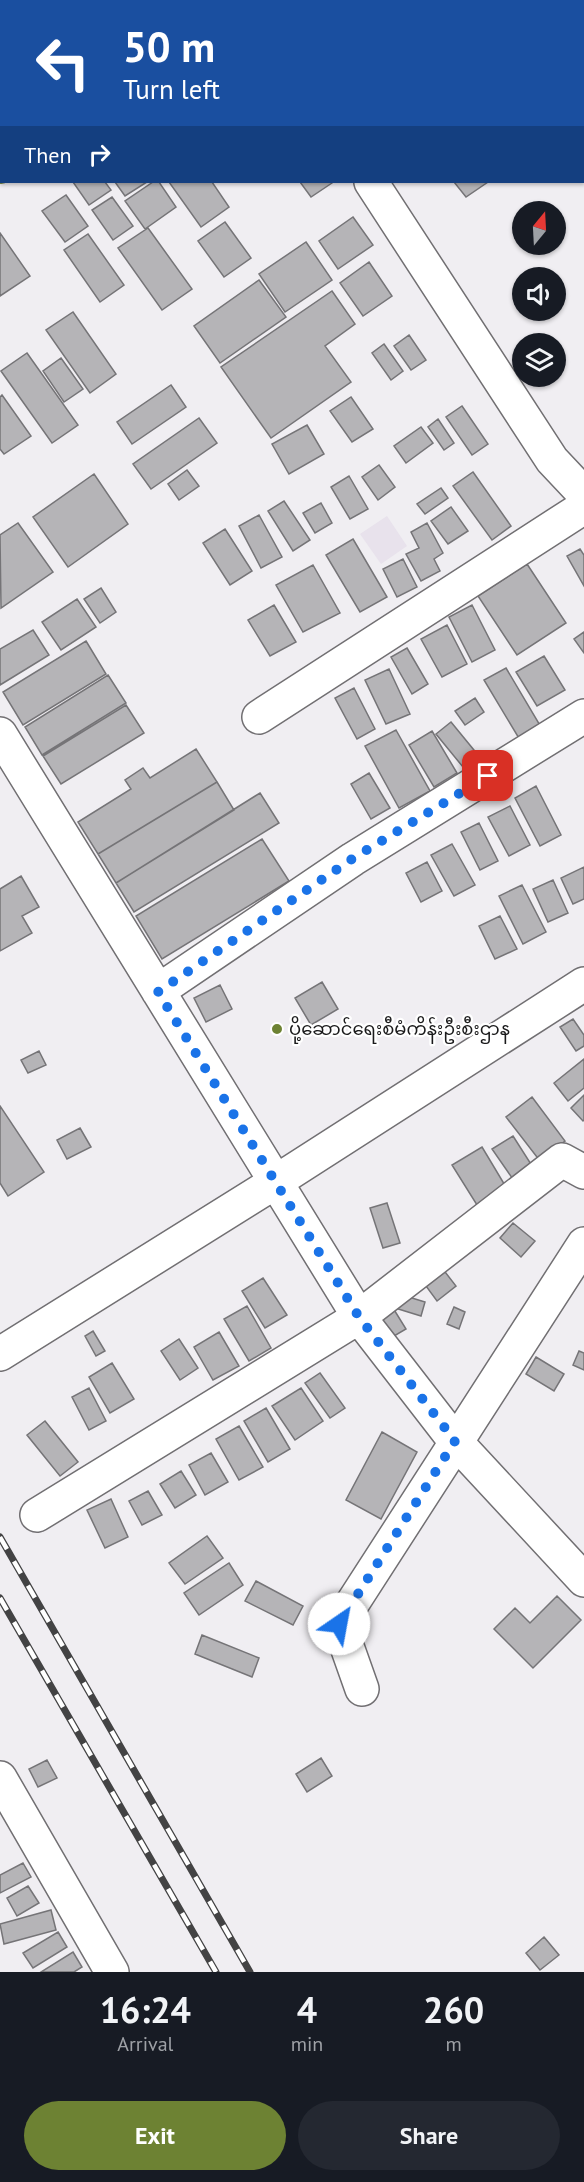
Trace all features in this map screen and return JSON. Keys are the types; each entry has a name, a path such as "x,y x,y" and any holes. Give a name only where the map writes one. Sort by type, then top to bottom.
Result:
{"street":[{"path":"372,183 552,460 584,494"},
{"path":"259,717 584,507"},
{"path":"158,992 352,859 584,716"},
{"path":"0,734 359,1317 455,1441 584,1580"},
{"path":"0,1354 277,1181 584,984"},
{"path":"37,1515 359,1317 562,1160 584,1172"},
{"path":"362,1689 339,1624 584,1244"},
{"path":"0,1778 112,1972"}],"shaded area":[{"path":"387,516 407,546 381,564 360,534"}],"building":[{"path":"74,183 106,183 111,190 89,205"},
{"path":"116,183 145,183 125,196"},
{"path":"152,183 160,183 176,207 145,229 125,201"},
{"path":"170,183 213,183 229,207 201,227"},
{"path":"301,183 332,183 311,197"},
{"path":"455,183 487,183 466,197"},
{"path":"66,195 88,226 65,242 42,211"},
{"path":"112,197 133,226 113,240 92,210"},
{"path":"353,217 373,245 338,269 319,241"},
{"path":"225,222 251,258 224,277 198,241"},
{"path":"148,228 192,289 162,310 118,248"},
{"path":"0,233 30,276 0,296"},
{"path":"88,234 124,285 100,302 64,250"},
{"path":"306,242 332,280 285,312 259,274"},
{"path":"369,262 392,296 363,316 340,283"},
{"path":"259,280 286,317 220,363 194,326"},
{"path":"332,291 355,324 325,346 351,382 271,438 221,367"},
{"path":"73,312 116,374 90,393 46,330"},
{"path":"409,335 426,360 411,370 394,346"},
{"path":"384,344 403,371 391,380 372,353"},
{"path":"27,353 78,425 52,443 1,371"},
{"path":"61,358 83,389 64,402 43,371"},
{"path":"171,385 186,407 132,444 117,422"},
{"path":"2,395 31,436 4,454 0,449 0,397"},
{"path":"351,397 373,429 352,442 330,411"},
{"path":"462,406 488,444 472,455 446,417"},
{"path":"199,418 217,443 151,489 133,464"},
{"path":"438,419 454,443 444,450 428,427"},
{"path":"307,425 324,454 289,474 272,444"},
{"path":"421,427 433,443 406,463 394,446"},
{"path":"379,465 395,487 378,500 362,477"},
{"path":"187,470 199,486 179,500 168,484"},
{"path":"473,472 511,526 492,540 453,486"},
{"path":"94,474 128,524 68,567 33,517"},
{"path":"349,476 368,509 350,519 331,487"},
{"path":"441,488 448,498 425,514 417,504"},
{"path":"284,501 310,540 293,551 268,511"},
{"path":"321,503 332,523 315,533 303,513"},
{"path":"451,507 468,531 448,544 431,521"},
{"path":"259,515 282,557 261,568 239,526"},
{"path":"18,523 53,572 1,608 0,535"},
{"path":"427,523 443,553 434,559 440,571 421,581 406,554 419,548 411,532"},
{"path":"225,529 252,571 230,585 203,543"},
{"path":"353,539 387,597 360,612 326,555"},
{"path":"580,549 584,555 584,586 567,556"},
{"path":"403,559 417,587 397,597 383,569"},
{"path":"527,564 566,623 517,655 478,596"},
{"path":"313,565 340,613 303,632 276,585"},
{"path":"101,588 116,612 100,623 84,599"},
{"path":"77,599 96,627 61,650 42,622"},
{"path":"274,605 296,642 270,656 248,620"},
{"path":"472,605 495,650 472,662 449,617"},
{"path":"447,625 467,664 442,677 421,639"},
{"path":"33,630 49,655 0,685 0,649"},
{"path":"584,632 584,653 574,639"},
{"path":"86,641 106,674 23,725 3,692"},
{"path":"407,648 428,684 412,694 391,657"},
{"path":"544,656 565,690 537,706 516,672"},
{"path":"506,668 541,727 520,740 484,680"},
{"path":"389,669 410,714 386,724 365,680"},
{"path":"108,675 126,703 42,755 25,727"},
{"path":"354,688 375,729 357,739 335,698"},
{"path":"475,698 484,712 465,725 455,711"},
{"path":"126,705 144,733 61,784 43,756"},
{"path":"451,722 478,755 463,767 436,734"},
{"path":"396,730 430,791 399,808 365,746"},
{"path":"432,731 457,773 434,787 409,745"},
{"path":"196,749 217,782 98,854 78,822 131,789 125,780 143,768 150,778"},
{"path":"369,773 390,808 371,819 351,784"},
{"path":"217,782 234,810 116,883 98,854"},
{"path":"536,786 561,835 540,846 515,798"},
{"path":"260,793 279,823 134,912 116,883"},
{"path":"510,806 530,845 509,856 488,817"},
{"path":"479,823 498,861 480,870 461,832"},
{"path":"262,839 289,881 162,959 136,916"},
{"path":"452,844 475,885 454,896 431,855"},
{"path":"427,862 442,891 421,902 406,873"},
{"path":"584,867 584,899 573,904 561,878"},
{"path":"21,876 39,907 22,916 32,933 0,951 0,889"},
{"path":"553,880 568,913 548,922 533,889"},
{"path":"522,885 546,932 523,944 499,896"},
{"path":"500,916 517,949 495,959 479,926"},
{"path":"322,982 338,1009 311,1025 295,998"},
{"path":"220,985 232,1009 206,1022 194,998"},
{"path":"573,1019 584,1035 584,1046 576,1051 560,1027"},
{"path":"39,1051 46,1065 28,1073 21,1060"},
{"path":"584,1059 584,1088 568,1101 554,1083"},
{"path":"584,1095 584,1120 583,1121 571,1108"},
{"path":"532,1097 565,1141 540,1161 506,1117"},
{"path":"0,1106 44,1172 8,1196 0,1183"},
{"path":"80,1128 91,1147 67,1159 57,1140"},
{"path":"513,1136 536,1172 517,1185 492,1149"},
{"path":"482,1147 506,1187 477,1205 452,1165"},
{"path":"387,1203 400,1243 383,1248 370,1208"},
{"path":"513,1223 535,1241 521,1257 500,1238"},
{"path":"442,1268 456,1286 437,1301 423,1282"},
{"path":"263,1278 287,1315 265,1328 242,1291"},
{"path":"399,1294 425,1302 421,1316 395,1308"},
{"path":"247,1306 271,1348 249,1361 224,1319"},
{"path":"454,1307 465,1312 459,1329 447,1324"},
{"path":"393,1308 406,1329 389,1339 377,1319"},
{"path":"93,1331 105,1351 96,1356 85,1336"},
{"path":"219,1332 239,1366 213,1380 194,1347"},
{"path":"179,1339 198,1368 180,1380 161,1351"},
{"path":"579,1351 584,1353 584,1370 573,1365"},
{"path":"536,1357 564,1374 554,1391 526,1374"},
{"path":"112,1363 134,1399 110,1413 89,1377"},
{"path":"320,1373 345,1408 330,1418 305,1383"},
{"path":"89,1388 106,1421 89,1430 72,1397"},
{"path":"301,1388 323,1421 295,1440 272,1406"},
{"path":"266,1408 290,1449 268,1462 244,1421"},
{"path":"45,1421 78,1462 60,1476 27,1435"},
{"path":"239,1426 263,1467 239,1480 216,1439"},
{"path":"382,1432 417,1452 381,1519 346,1500"},
{"path":"211,1453 228,1482 205,1495 189,1465"},
{"path":"181,1471 196,1495 175,1508 160,1484"},
{"path":"148,1491 162,1515 142,1525 129,1501"},
{"path":"111,1499 128,1537 105,1548 87,1510"},
{"path":"207,1536 223,1558 185,1584 169,1563"},
{"path":"229,1563 243,1585 199,1615 184,1593"},
{"path":"256,1581 303,1606 293,1625 245,1601"},
{"path":"557,1596 581,1620 533,1668 494,1629 515,1608 530,1623"},
{"path":"202,1635 259,1658 252,1677 195,1654"},
{"path":"321,1758 332,1776 307,1792 296,1774"},
{"path":"47,1760 57,1778 38,1787 29,1769"},
{"path":"23,1863 31,1877 0,1893 0,1875"},
{"path":"28,1886 39,1903 17,1916 7,1898"},
{"path":"51,1910 56,1930 4,1944 0,1924"},
{"path":"58,1932 67,1947 33,1968 23,1953"},
{"path":"544,1937 559,1955 540,1970 526,1953"},
{"path":"73,1952 82,1967 74,1972 41,1972"}],"railway":[{"path":"0,1537 250,1972"},
{"path":"0,1598 216,1972"}],"place":[{"name":"ပို့ဆောင်ရေးစီမံကိန်းဦးစီးဌာန","path":"277,1029"}],"route":[{"path":"339,1624 455,1441 359,1317 158,992 352,859 488,776"}]}
